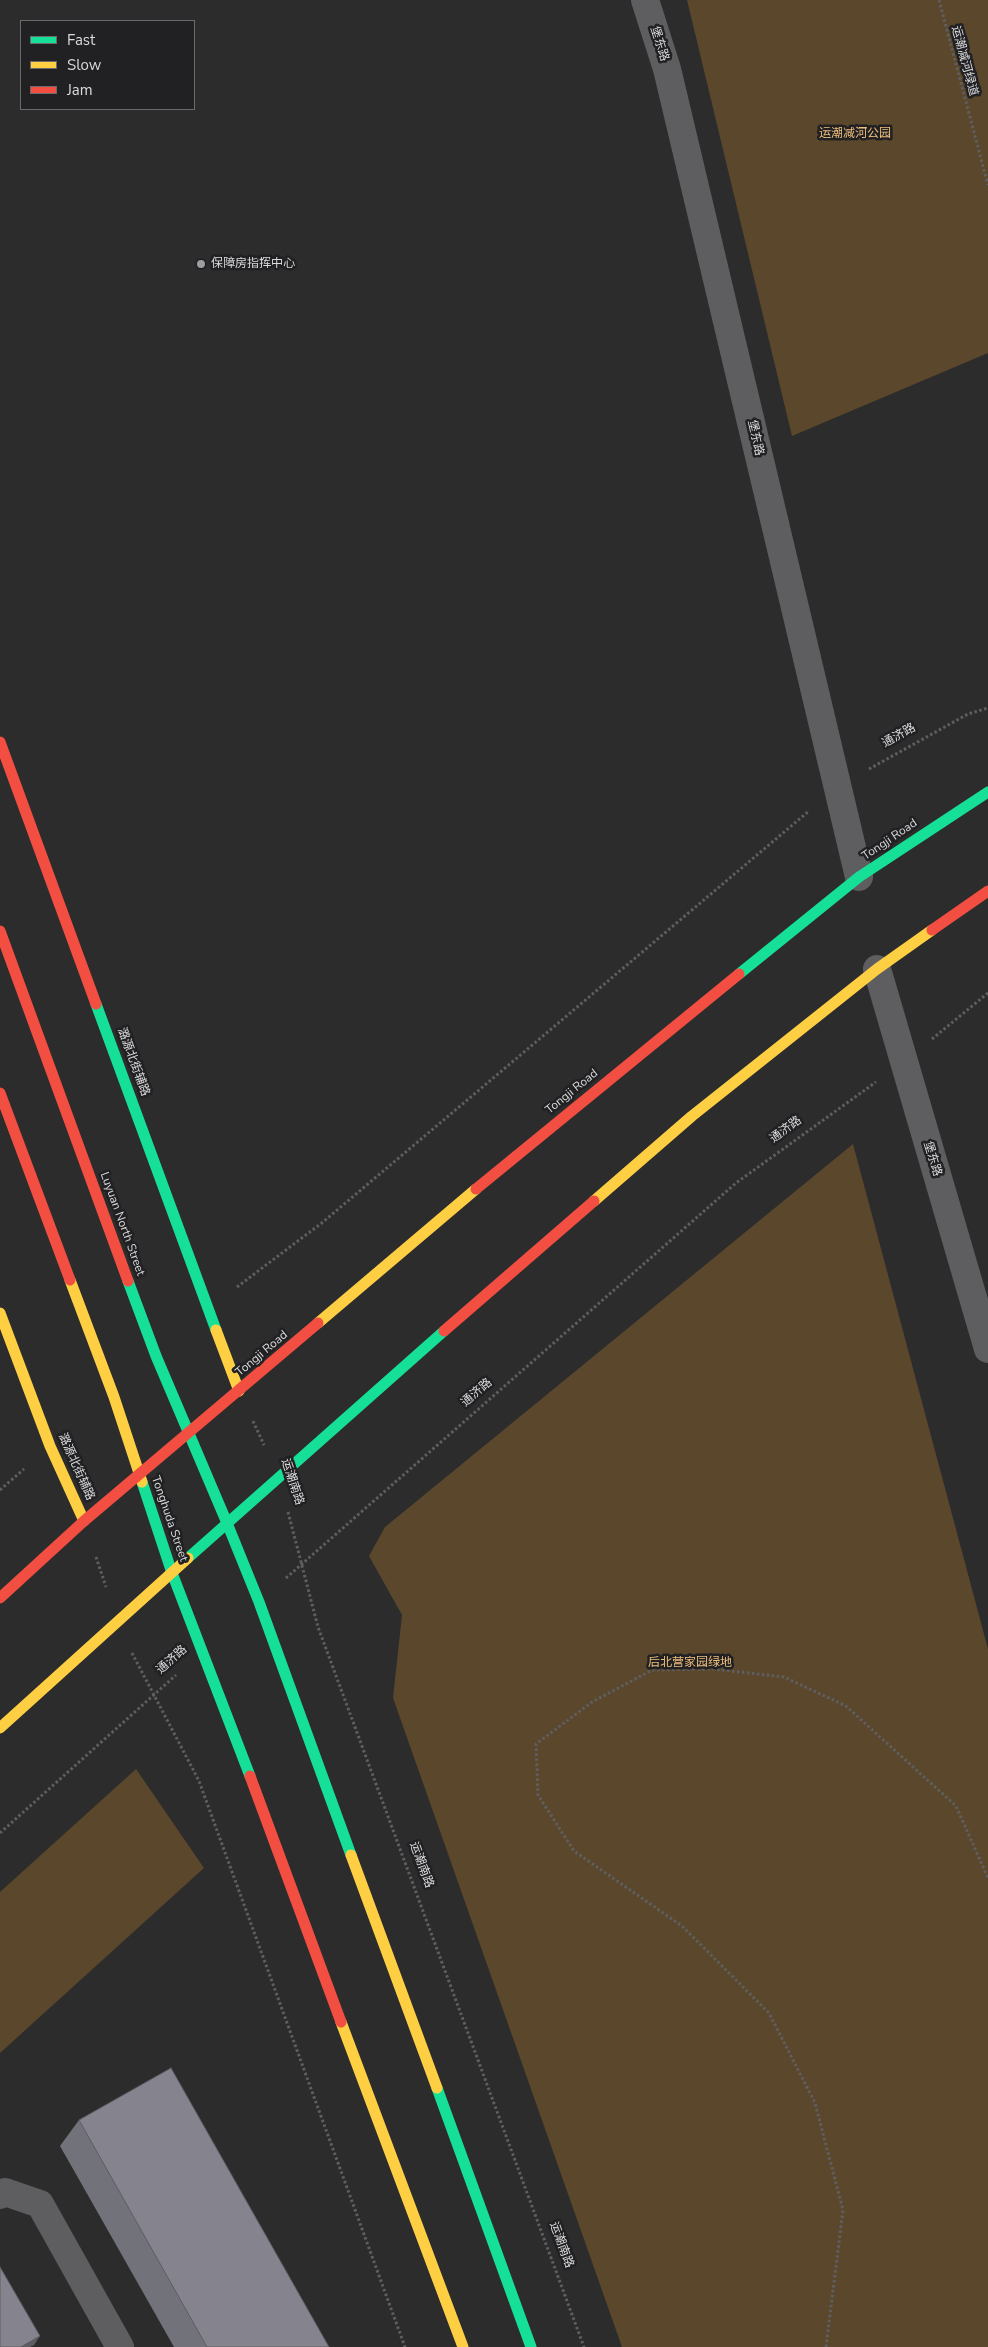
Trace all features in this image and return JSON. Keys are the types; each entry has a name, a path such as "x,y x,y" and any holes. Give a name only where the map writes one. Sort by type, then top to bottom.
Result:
{"main road":[{"name":"潞源北街辅路","path":"0,742 239,1391"},
{"name":"Tongji Road","path":"188,1434 495,1173 859,877 988,792"},
{"path":"0,1728 278,1476 692,1116 877,969 988,891"},
{"name":"Luyuan North Street","path":"0,931 156,1356 228,1523"},
{"path":"0,1094 114,1397 139,1475"},
{"name":"潞源北街辅路","path":"0,1313 50,1446 84,1521"},
{"path":"0,1598 84,1521 188,1434"},
{"name":"Tonghuda Street","path":"139,1475 172,1573"},
{"path":"228,1523 259,1602 531,2347"},
{"path":"172,1573 203,1650 463,2347"}],"street":[{"name":"堡东路","path":"645,0 667,68 859,877"},
{"name":"堡东路","path":"877,969 988,1349"},
{"path":"0,2195 5,2192 40,2204 120,2347"}],"path":[{"name":"运潮减河绿道","path":"939,0 988,184"},
{"name":"通济路","path":"210,1308 323,1222 592,992 838,786 968,714 988,708"},
{"name":"通济路","path":"259,1602 736,1183 903,1063 988,993"},
{"name":"运潮南路","path":"239,1391 278,1476 322,1636 584,2347"},
{"path":"0,1490 50,1446"},
{"path":"84,1521 118,1622 153,1696 199,1781 405,2347"},
{"name":"通济路","path":"0,1833 203,1650"},
{"path":"826,2347 843,2210 815,2103 770,2013 682,1926 574,1851 538,1795 536,1744 592,1702 652,1670 713,1669 784,1677 846,1706 956,1806 988,1878"}],"green space":[{"name":"运潮减河公园","path":"687,0 988,0 988,353 792,436"},
{"name":"后北营家园绿地","path":"853,1144 988,1649 988,2347 622,2347 393,1698 402,1615 369,1556 385,1527"},
{"path":"136,1769 204,1868 0,2053 0,1892"}],"building":[{"path":"171,2068 329,2347 207,2347 79,2120"},
{"path":"0,2267 40,2336 21,2347 0,2347"}],"traffic: fast":[{"path":"739,974 859,877 988,792"},
{"path":"96,1004 216,1330"},
{"path":"128,1281 156,1356 227,1523"},
{"path":"188,1558 444,1331"},
{"path":"142,1482 172,1573"},
{"path":"227,1523 259,1602 351,1855"},
{"path":"172,1573 250,1776"},
{"path":"437,2088 531,2347"}],"traffic: slow":[{"path":"594,1201 692,1116 877,969 932,930"},
{"path":"318,1323 476,1189"},
{"path":"70,1280 114,1397 142,1482"},
{"path":"0,1313 50,1446 84,1521"},
{"path":"216,1330 239,1391"},
{"path":"0,1728 188,1558"},
{"path":"351,1855 437,2088"},
{"path":"341,2022 463,2347"}],"traffic: jam":[{"path":"0,742 96,1004"},
{"path":"932,930 988,891"},
{"path":"0,931 128,1281"},
{"path":"476,1189 739,974"},
{"path":"0,1093 70,1280"},
{"path":"444,1331 594,1201"},
{"path":"0,1598 84,1521 318,1323"},
{"path":"250,1776 341,2022"}],"place":[{"name":"保障房指挥中心","path":"201,264"}]}
